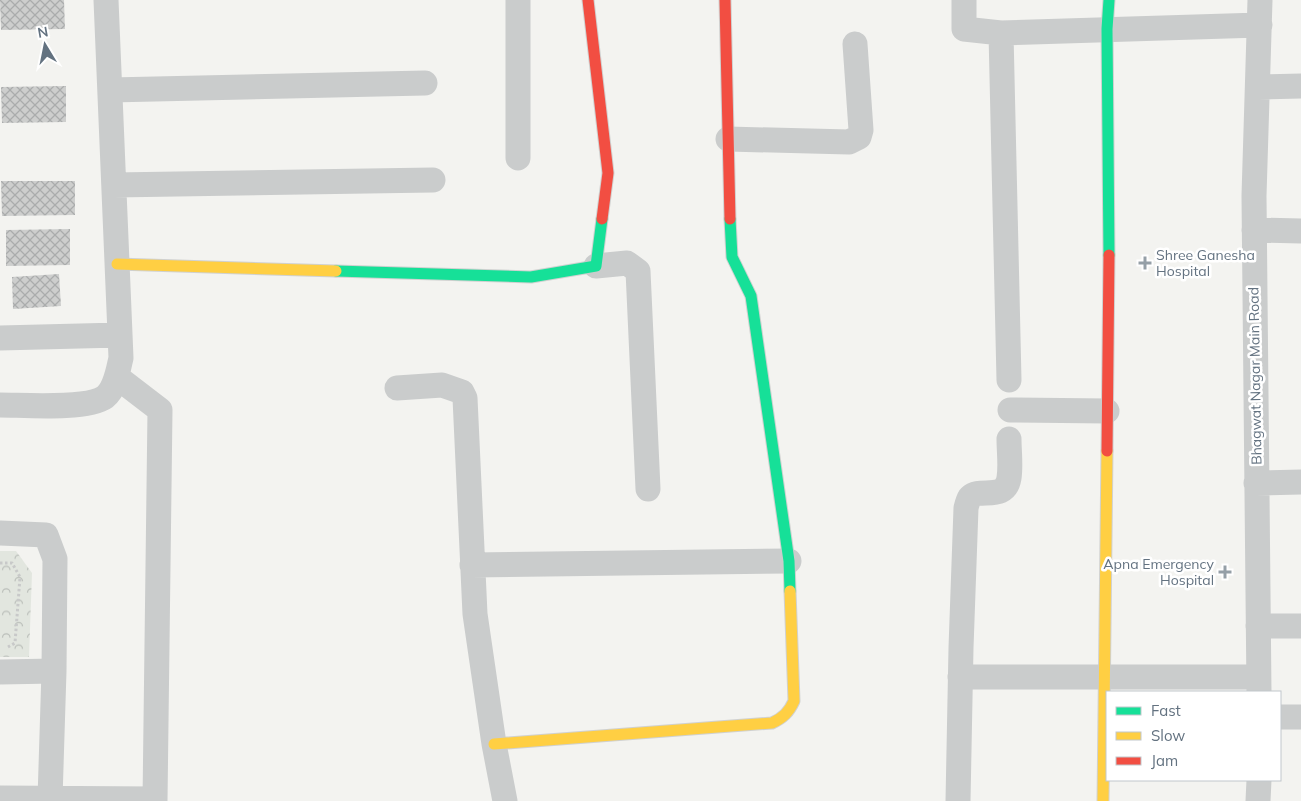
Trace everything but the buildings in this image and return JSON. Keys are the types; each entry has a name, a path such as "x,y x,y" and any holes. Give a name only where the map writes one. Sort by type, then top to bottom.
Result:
{"street":[{"path":"0,405 81,404 94,402 106,396 117,377 121,358 106,0"},
{"path":"518,0 518,158"},
{"path":"588,0 608,173 596,266"},
{"path":"494,744 772,723 790,712 794,702 789,561 751,296 732,257 724,0"},
{"path":"964,0 964,29 1001,33 1260,26"},
{"path":"1103,801 1109,276 1107,29 1109,0"},
{"name":"Bhagwat Nagar Main Road","path":"1258,684 1254,230 1260,0"},
{"path":"1001,33 1009,380"},
{"path":"728,139 849,142 859,137 861,130 855,44"},
{"path":"110,90 425,83"},
{"path":"1258,87 1301,86"},
{"path":"114,185 433,180"},
{"path":"1254,230 1301,231"},
{"path":"117,264 531,277 596,266 627,263 638,271 648,489"},
{"path":"0,338 120,335"},
{"path":"0,798 155,800 160,410 117,377"},
{"path":"398,388 442,385 462,392 465,398 475,614 494,744 505,801"},
{"path":"1010,410 1107,411"},
{"path":"958,801 966,508 969,498 974,494 996,493 1009,480 1009,438"},
{"path":"1256,483 1301,482"},
{"path":"0,533 46,534 55,560 50,798"},
{"path":"472,565 789,561"},
{"path":"1258,626 1301,626"},
{"path":"2,660 54,671"},
{"path":"960,677 1104,678 1258,684"},
{"path":"1281,717 1301,717"},
{"path":"1258,801 1259,781"}],"path":[{"path":"0,563 12,563 20,577 15,643 2,660"}],"green space":[{"path":"0,551 16,551 32,573 29,657 0,657"}],"traffic: fast":[{"path":"1109,0 1107,29 1109,255"},
{"path":"336,271 531,277 596,266 602,219"},
{"path":"730,219 732,257 751,296 789,561 790,591"}],"traffic: slow":[{"path":"117,264 336,271"},
{"path":"1103,801 1107,451"},
{"path":"494,744 772,723 776,721 785,714 794,701 790,591"}],"traffic: jam":[{"path":"588,0 608,173 602,219"},
{"path":"725,0 730,219"},
{"path":"1107,451 1109,255"}],"place":[{"name":"Shree Ganesha Hospital","path":"1145,263"},
{"name":"Apna Emergency Hospital","path":"1225,572"}]}
